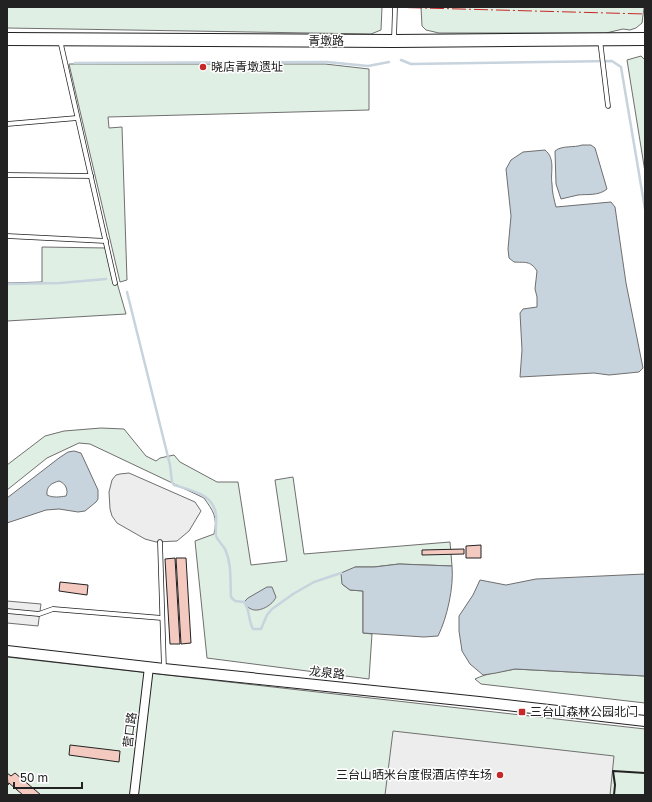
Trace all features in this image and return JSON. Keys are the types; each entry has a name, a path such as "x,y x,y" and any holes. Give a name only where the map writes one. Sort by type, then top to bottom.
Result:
{"main road":[{"name":"青墩路","path":"7,39 394,41 645,39"}],"street":[{"name":"龙泉路","path":"7,651 645,721"},
{"name":"营口路","path":"134,795 149,667"}],"lane":[{"path":"394,41 395,7"},
{"path":"60,40 115,283"},
{"path":"600,40 608,106"},
{"path":"7,124 77,118"},
{"path":"7,175 91,176"},
{"path":"7,236 106,241"},
{"path":"160,542 164,669"},
{"path":"7,611 39,614 53,609 162,618"}],"green space":[{"path":"7,7 382,7 381,30 371,34 7,28"},
{"path":"421,7 644,8 642,23 636,28 606,33 439,33 426,30 422,26"},
{"path":"641,56 645,60 645,172 627,60"},
{"path":"69,64 325,64 369,69 369,110 108,117 109,128 122,127 127,280 120,282"},
{"path":"42,247 107,248 126,314 7,321 7,283 42,282"},
{"path":"101,428 124,429 146,456 156,461 160,458 174,455 180,462 217,482 238,482 251,565 287,561 275,480 293,477 304,554 450,542 452,566 399,564 374,567 355,567 342,584 350,590 363,591 363,633 372,634 369,679 207,658 195,541 214,534 215,519 214,514 204,498 90,444 79,443 47,458 7,490 7,465 45,436 64,431"},
{"path":"7,657 645,729 645,795 7,795"},
{"path":"515,669 645,676 645,703 481,684 475,679 489,674"}],"shaded area":[{"path":"591,145 595,148 607,189 597,194 578,195 561,199 556,184 555,151 565,147"},
{"path":"545,150 552,162 552,190 556,207 611,202 615,207 626,283 643,368 639,372 609,375 594,373 520,377 522,350 520,313 523,309 537,307 535,289 537,271 530,264 524,262 514,262 509,258 508,249 511,216 506,169 511,160 523,152"},
{"path":"74,451 81,453 98,490 98,499 96,502 85,511 78,512 59,509 46,510 7,523 7,498 68,452","holes":["59,481 67,489 66,496 54,497 47,495 47,489 50,485"]},
{"path":"129,473 195,502 201,511 189,531 177,541 156,542 145,539 117,523 112,516 110,509 109,492 112,480 116,475"},
{"path":"399,564 452,566 452,583 449,602 438,636 424,637 363,633 363,591 350,590 342,584 341,573 355,567 374,567"},
{"path":"645,574 645,676 515,669 483,675 470,664 462,651 459,631 459,616 473,595 480,580 506,585 536,579"},
{"path":"267,587 272,587 276,597 272,603 262,609 250,609 244,602"},
{"path":"7,601 41,604 38,626 7,623"},
{"name":"三台山晒米台度假酒店停车场","path":"393,731 614,756 610,795 385,795"}],"building":[{"path":"481,545 481,558 466,558 466,546"},
{"path":"464,549 464,554 422,555 422,550"},
{"path":"175,558 180,644 170,644 165,559"},
{"path":"176,558 186,558 191,643 181,644"},
{"path":"60,582 88,585 87,595 59,591"},
{"path":"70,745 120,751 119,762 69,755"},
{"path":"7,773 11,776 15,773 41,795 23,795 9,783 8,785"}],"waterway":[{"path":"401,60 411,64 612,61 621,67 645,209"},
{"path":"75,63 327,62 368,66 389,62"},
{"path":"7,284 60,283 106,279"},
{"path":"127,292 170,465 172,482 174,485 200,494 211,502 216,517 216,536 225,549 229,561 231,597 235,601 244,602 253,629 261,629 267,615 272,609 293,594 314,582 341,573"}],"wall":[{"path":"614,795 615,785 613,771 645,773"}],"power":[{"path":"386,7 645,14"}],"place":[{"name":"晓店青墩遗址","path":"203,67"},
{"name":"三台山森林公园北门","path":"522,712"},
{"name":"三台山晒米台度假酒店停车场","path":"500,775"}]}
